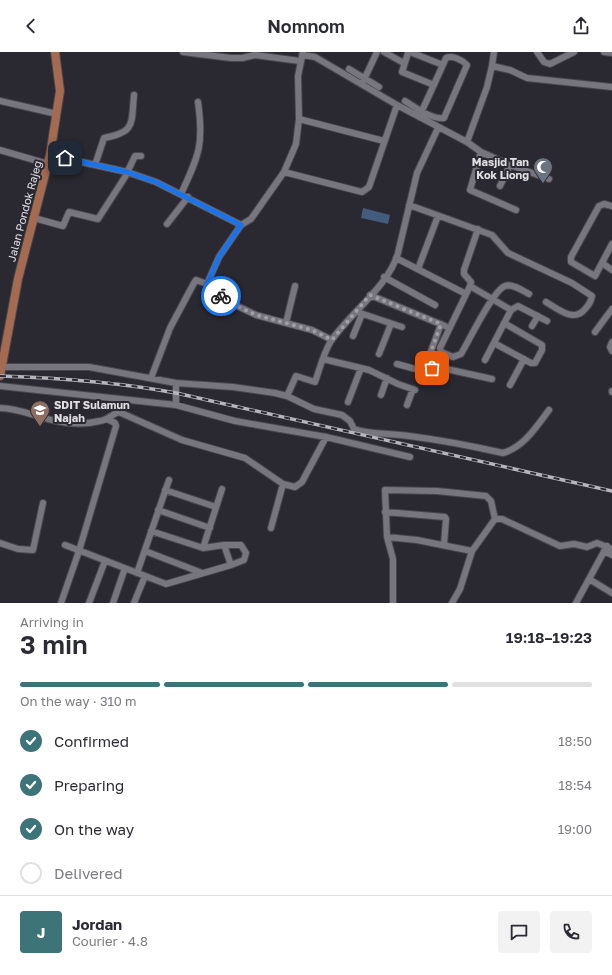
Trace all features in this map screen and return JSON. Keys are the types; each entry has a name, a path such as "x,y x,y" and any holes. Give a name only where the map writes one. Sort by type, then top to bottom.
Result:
{"main road":[{"name":"Jalan Pondok Rajeg","path":"0,376 18,279 48,164 57,114 60,91 55,52"}],"street":[{"path":"183,52 231,58 242,58 255,55 315,57 363,81 379,87"},
{"path":"363,81 377,52"},
{"path":"384,52 402,62"},
{"path":"434,85 402,72 408,53 410,52 443,64"},
{"path":"467,142 487,87 494,52"},
{"path":"537,52 544,62 550,64 574,52"},
{"path":"604,52 612,53"},
{"path":"207,284 219,257 241,225 251,219 284,172 296,144 299,119 298,76 302,56"},
{"path":"405,101 422,111 440,118 444,118 467,65 463,61 450,56 446,58 434,85 422,111 419,117"},
{"path":"492,66 510,70 527,78 612,87"},
{"path":"349,69 397,105 438,128 467,142 482,152 510,165 549,179"},
{"path":"95,165 104,138 121,135 127,131 131,121 134,94"},
{"path":"0,101 57,114"},
{"path":"181,194 196,161 200,145 202,128 198,102"},
{"path":"284,172 362,192 369,187 397,105"},
{"path":"299,119 384,141"},
{"path":"288,396 296,376 315,382 322,359 332,340 359,313 396,258 417,173 438,128"},
{"path":"0,150 48,164"},
{"path":"482,152 470,190 516,210"},
{"path":"50,155 127,172 156,182 241,225"},
{"path":"34,218 63,226 69,212 98,219 127,172 135,156 141,156"},
{"path":"500,186 510,165"},
{"path":"167,224 188,197"},
{"path":"612,206 604,204 599,206 570,259 572,263 594,276 612,244"},
{"path":"409,205 478,229 495,237 508,252 572,283 592,296 591,302 582,314 577,316 570,315 546,302"},
{"path":"418,269 438,216"},
{"path":"478,229 464,270 471,282 470,286 440,350 453,357 458,357 492,298 503,287 508,285 529,294"},
{"path":"396,258 466,294"},
{"path":"602,263 612,270"},
{"path":"384,277 436,304"},
{"path":"151,378 170,328 196,280 207,284 231,303 256,315 312,330 332,340"},
{"path":"286,323 296,286"},
{"path":"470,286 511,310"},
{"path":"370,295 449,328"},
{"path":"485,360 511,310 518,306 547,321"},
{"path":"595,332 612,309"},
{"path":"359,313 402,327"},
{"path":"353,336 359,313"},
{"path":"532,326 538,316"},
{"path":"378,354 391,324"},
{"path":"429,366 427,362 441,324"},
{"path":"494,343 531,363 535,363 542,350 542,345 504,324"},
{"path":"612,342 610,347 612,351"},
{"path":"322,359 361,368 414,390 407,405"},
{"path":"510,385 524,359"},
{"path":"397,364 419,370 429,366 492,379"},
{"path":"1,366 89,367 176,383 232,387 288,396 314,409 342,415 350,422 354,429 366,433 387,433 445,440 504,453 511,451 528,437 549,410"},
{"path":"348,402 361,368"},
{"path":"381,395 387,378"},
{"path":"176,383 176,405"},
{"path":"0,386 176,405 235,421 326,437 410,457"},
{"path":"0,408 13,408 67,423 98,422 119,412 177,438 244,458 283,484 295,487 302,482 326,437"},
{"path":"61,603 79,551 116,426 107,419"},
{"path":"137,573 168,480"},
{"path":"271,528 283,484"},
{"path":"203,548 222,489"},
{"path":"393,603 393,559 387,537 385,512 386,489 437,491 486,496 491,501 495,519 474,549 460,589 452,603"},
{"path":"165,490 216,507"},
{"path":"0,543 18,549 33,550 43,503"},
{"path":"158,510 210,528"},
{"path":"385,512 445,517 444,545"},
{"path":"495,519 502,519 560,546 574,544 587,547 597,543 608,549 612,555"},
{"path":"65,545 166,584 244,560 246,553 241,545 224,545 203,548 152,531"},
{"path":"387,537 474,549"},
{"path":"224,545 231,565"},
{"path":"465,546 474,549"},
{"path":"576,603 608,549"},
{"path":"144,551 202,573"},
{"path":"89,603 105,561"},
{"path":"113,603 125,568"},
{"path":"134,603 145,576"},
{"path":"589,579 612,593"}],"water":[{"path":"363,208 390,215 388,224 361,218"}],"railway":[{"path":"0,376 88,381 176,393 612,491"}],"way so far":[{"path":"221,296 231,303 256,315 312,330 332,340 370,295 441,324 427,362 427,364 432,368"}],"place":[{"name":"Masjid Tan Kok Liong","path":"543,184"},
{"name":"SDIT Sulamun Najah","path":"40,427"}],"route":[{"path":"65,158 127,172 156,182 241,225 219,257 207,284 221,296"}]}
